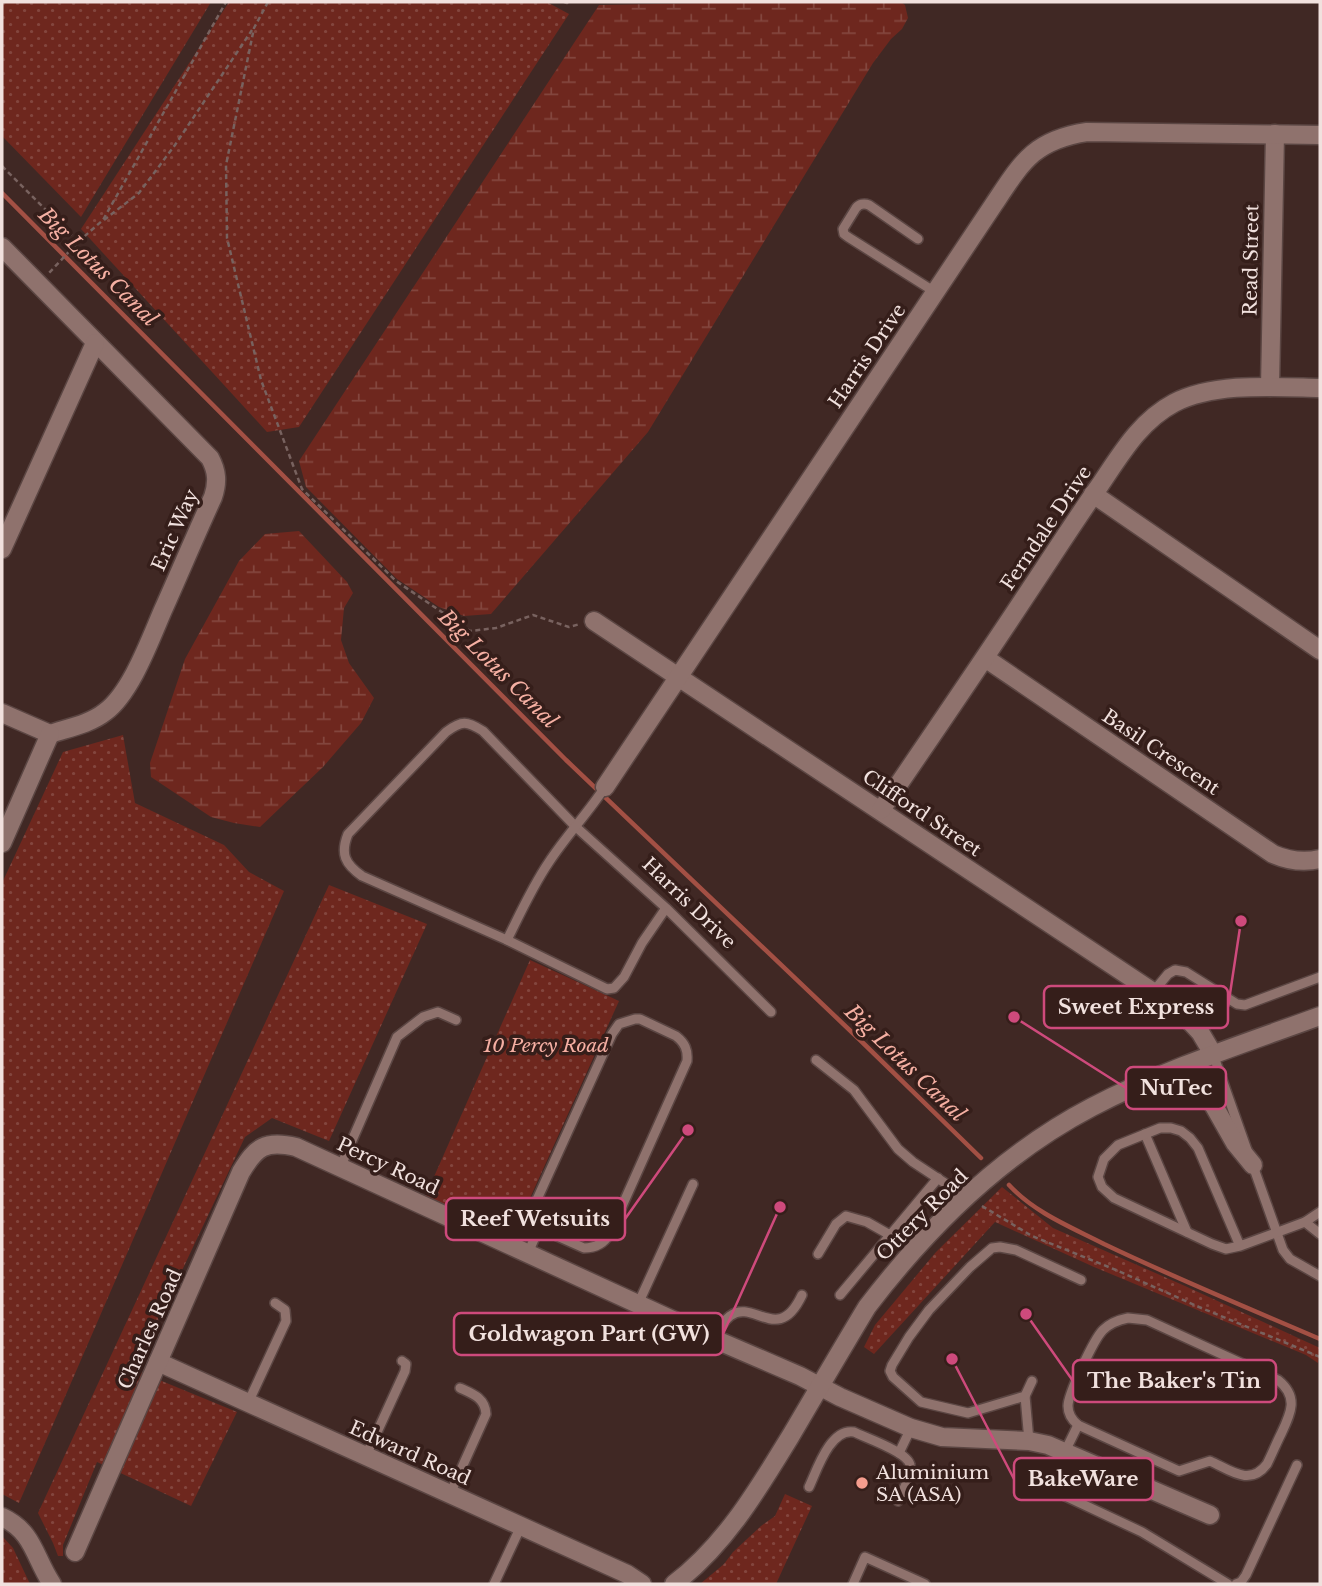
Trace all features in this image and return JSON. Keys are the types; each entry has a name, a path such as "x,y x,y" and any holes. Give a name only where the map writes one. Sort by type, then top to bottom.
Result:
{"street":[{"name":"Harris Drive","path":"605,787 1027,158 1043,145 1058,138 1087,132 1320,135"},
{"name":"Read Street","path":"1270,387 1275,134"},
{"name":"Eric Way","path":"2,247 209,458 216,471 216,488 150,639 120,698 106,712 90,721 50,734"},
{"path":"2,549 95,343"},
{"name":"Ferndale Drive","path":"881,810 1134,435 1166,408 1197,395 1220,390 1270,387 1320,388"},
{"path":"1093,494 1320,650"},
{"name":"Clifford Street","path":"594,621 1153,992 1186,1017 1200,1032 1213,1054"},
{"name":"Basil Crescent","path":"985,658 1273,854 1304,862 1320,860"},
{"path":"2,713 50,734 8,812 2,843"},
{"name":"Ottery Road","path":"674,1584 687,1575 743,1513 867,1307 889,1277 941,1219 973,1201 983,1182 1035,1142 1093,1107 1213,1054 1320,1016"},
{"path":"1145,1083 1182,1083 1203,1094 1253,1165"},
{"name":"Percy Road","path":"282,1144 296,1147 911,1428 942,1437 1029,1441 1048,1445 1210,1515"},
{"name":"Charles Road","path":"75,1552 241,1172 250,1156 260,1148 282,1144"},
{"name":"Edward Road","path":"158,1362 627,1574 642,1584"},
{"path":"2,1517 20,1528 30,1540 52,1584"}],"lane":[{"path":"918,239 865,204 856,208 843,229 848,237 935,292"},
{"name":"Harris Drive","path":"605,787 576,827 551,859 537,880 507,940 362,876 345,858 343,845 348,834 446,732 456,724 465,722 474,725 483,731 576,827 666,908 771,1012"},
{"path":"507,940 607,989 614,988 624,977 642,943 666,908"},
{"path":"1153,992 1168,974 1175,970 1186,972 1237,1004 1245,1004 1320,977"},
{"path":"340,1168 397,1037 424,1017 438,1012 456,1020"},
{"path":"635,1018 681,1039 687,1049 687,1061 607,1238 598,1245 584,1248 539,1228 533,1217 534,1206 615,1029 624,1021 635,1018"},
{"path":"1213,1054 1283,1250 1290,1259 1320,1276"},
{"path":"816,1060 854,1090 898,1149 913,1162 973,1201"},
{"path":"1240,1246 1198,1148 1181,1131 1160,1128 1118,1145 1104,1159 1098,1177 1102,1187 1114,1198 1226,1249 1240,1246 1278,1233 1305,1222 1320,1212"},
{"path":"1145,1134 1187,1232"},
{"path":"840,1295 938,1178"},
{"path":"638,1304 693,1184"},
{"path":"818,1254 836,1224 846,1216 890,1235"},
{"path":"1305,1222 1320,1234"},
{"path":"528,1253 539,1228"},
{"path":"1025,1396 968,1413 921,1402 893,1377 890,1371 909,1336 929,1310 992,1248 1016,1250 1081,1280"},
{"path":"714,1339 731,1315 738,1312 780,1319 790,1315 802,1295"},
{"path":"248,1403 286,1321 285,1310 275,1303"},
{"path":"1128,1318 1147,1320 1278,1380 1288,1390 1292,1403 1290,1415 1267,1464 1258,1474 1248,1477 1210,1461 1179,1471 1078,1425 1070,1415 1068,1403 1096,1339 1109,1325 1128,1318"},
{"path":"365,1456 405,1371 406,1364 402,1361"},
{"path":"1029,1441 1025,1396 1032,1381"},
{"path":"450,1494 486,1414 483,1401 460,1388"},
{"path":"1078,1425 1052,1478 1053,1484 1063,1495 1142,1532 1228,1584"},
{"path":"900,1453 911,1428"},
{"path":"809,1488 829,1446 840,1434 854,1432 906,1457 911,1466 910,1473 898,1501"},
{"path":"1237,1584 1246,1575 1297,1465"},
{"path":"494,1584 521,1526"},
{"path":"853,1584 865,1557 925,1584"}],"path":[{"path":"103,220 226,2"},
{"path":"59,262 103,220 139,193 175,145 254,28 268,2"},
{"path":"254,28 226,165 227,238 261,380 302,489 396,582 470,631 496,628 533,615 569,626 594,621"},
{"path":"2,166 78,242"},
{"path":"973,1201 1032,1236 1320,1357"}],"green space":[{"path":"2,2 211,2 81,217 2,136"},
{"path":"229,2 547,2 569,14 299,427 267,432 81,229"},
{"path":"901,2 905,5 908,18 873,63 648,432 491,614 464,616 439,607 397,579 306,487 299,461 599,5"},
{"path":"299,531 347,582 353,593 344,608 341,640 349,663 374,698 361,723 323,767 260,827 211,817 151,777 150,763 185,659 239,561 265,534"},
{"path":"123,735 135,803 224,845 249,872 284,891 19,1503 2,1494 2,883 63,752"},
{"path":"329,885 427,924 329,1141 272,1118 245,1137 135,1370 237,1412 191,1506 97,1462 63,1545 63,1556 58,1556 38,1513"},
{"name":"10 Percy Road","path":"530,960 619,1001 512,1238 425,1197"},
{"path":"1002,1187 1053,1228 1320,1348 1318,1363 1306,1355 1094,1267 995,1222 874,1354 864,1347 875,1325 936,1252"},
{"path":"785,1494 812,1506 776,1584 700,1584 775,1516"},
{"path":"2,1536 13,1548 30,1584 2,1584"}],"waterway":[{"name":"Big Lotus Canal","path":"2,193 566,760 981,1158"},
{"name":"Big Lotus Canal","path":"1009,1185 1030,1204 1104,1244 1320,1339"}],"place":[{"name":"Sweet Express","path":"1241,921"},
{"name":"NuTec","path":"1014,1017"},
{"name":"Reef Wetsuits","path":"688,1130"},
{"name":"Goldwagon Part (GW)","path":"780,1207"},
{"name":"The Baker's Tin","path":"1026,1314"},
{"name":"BakeWare","path":"952,1359"},
{"name":"Aluminium SA (ASA)","path":"862,1483"}]}
